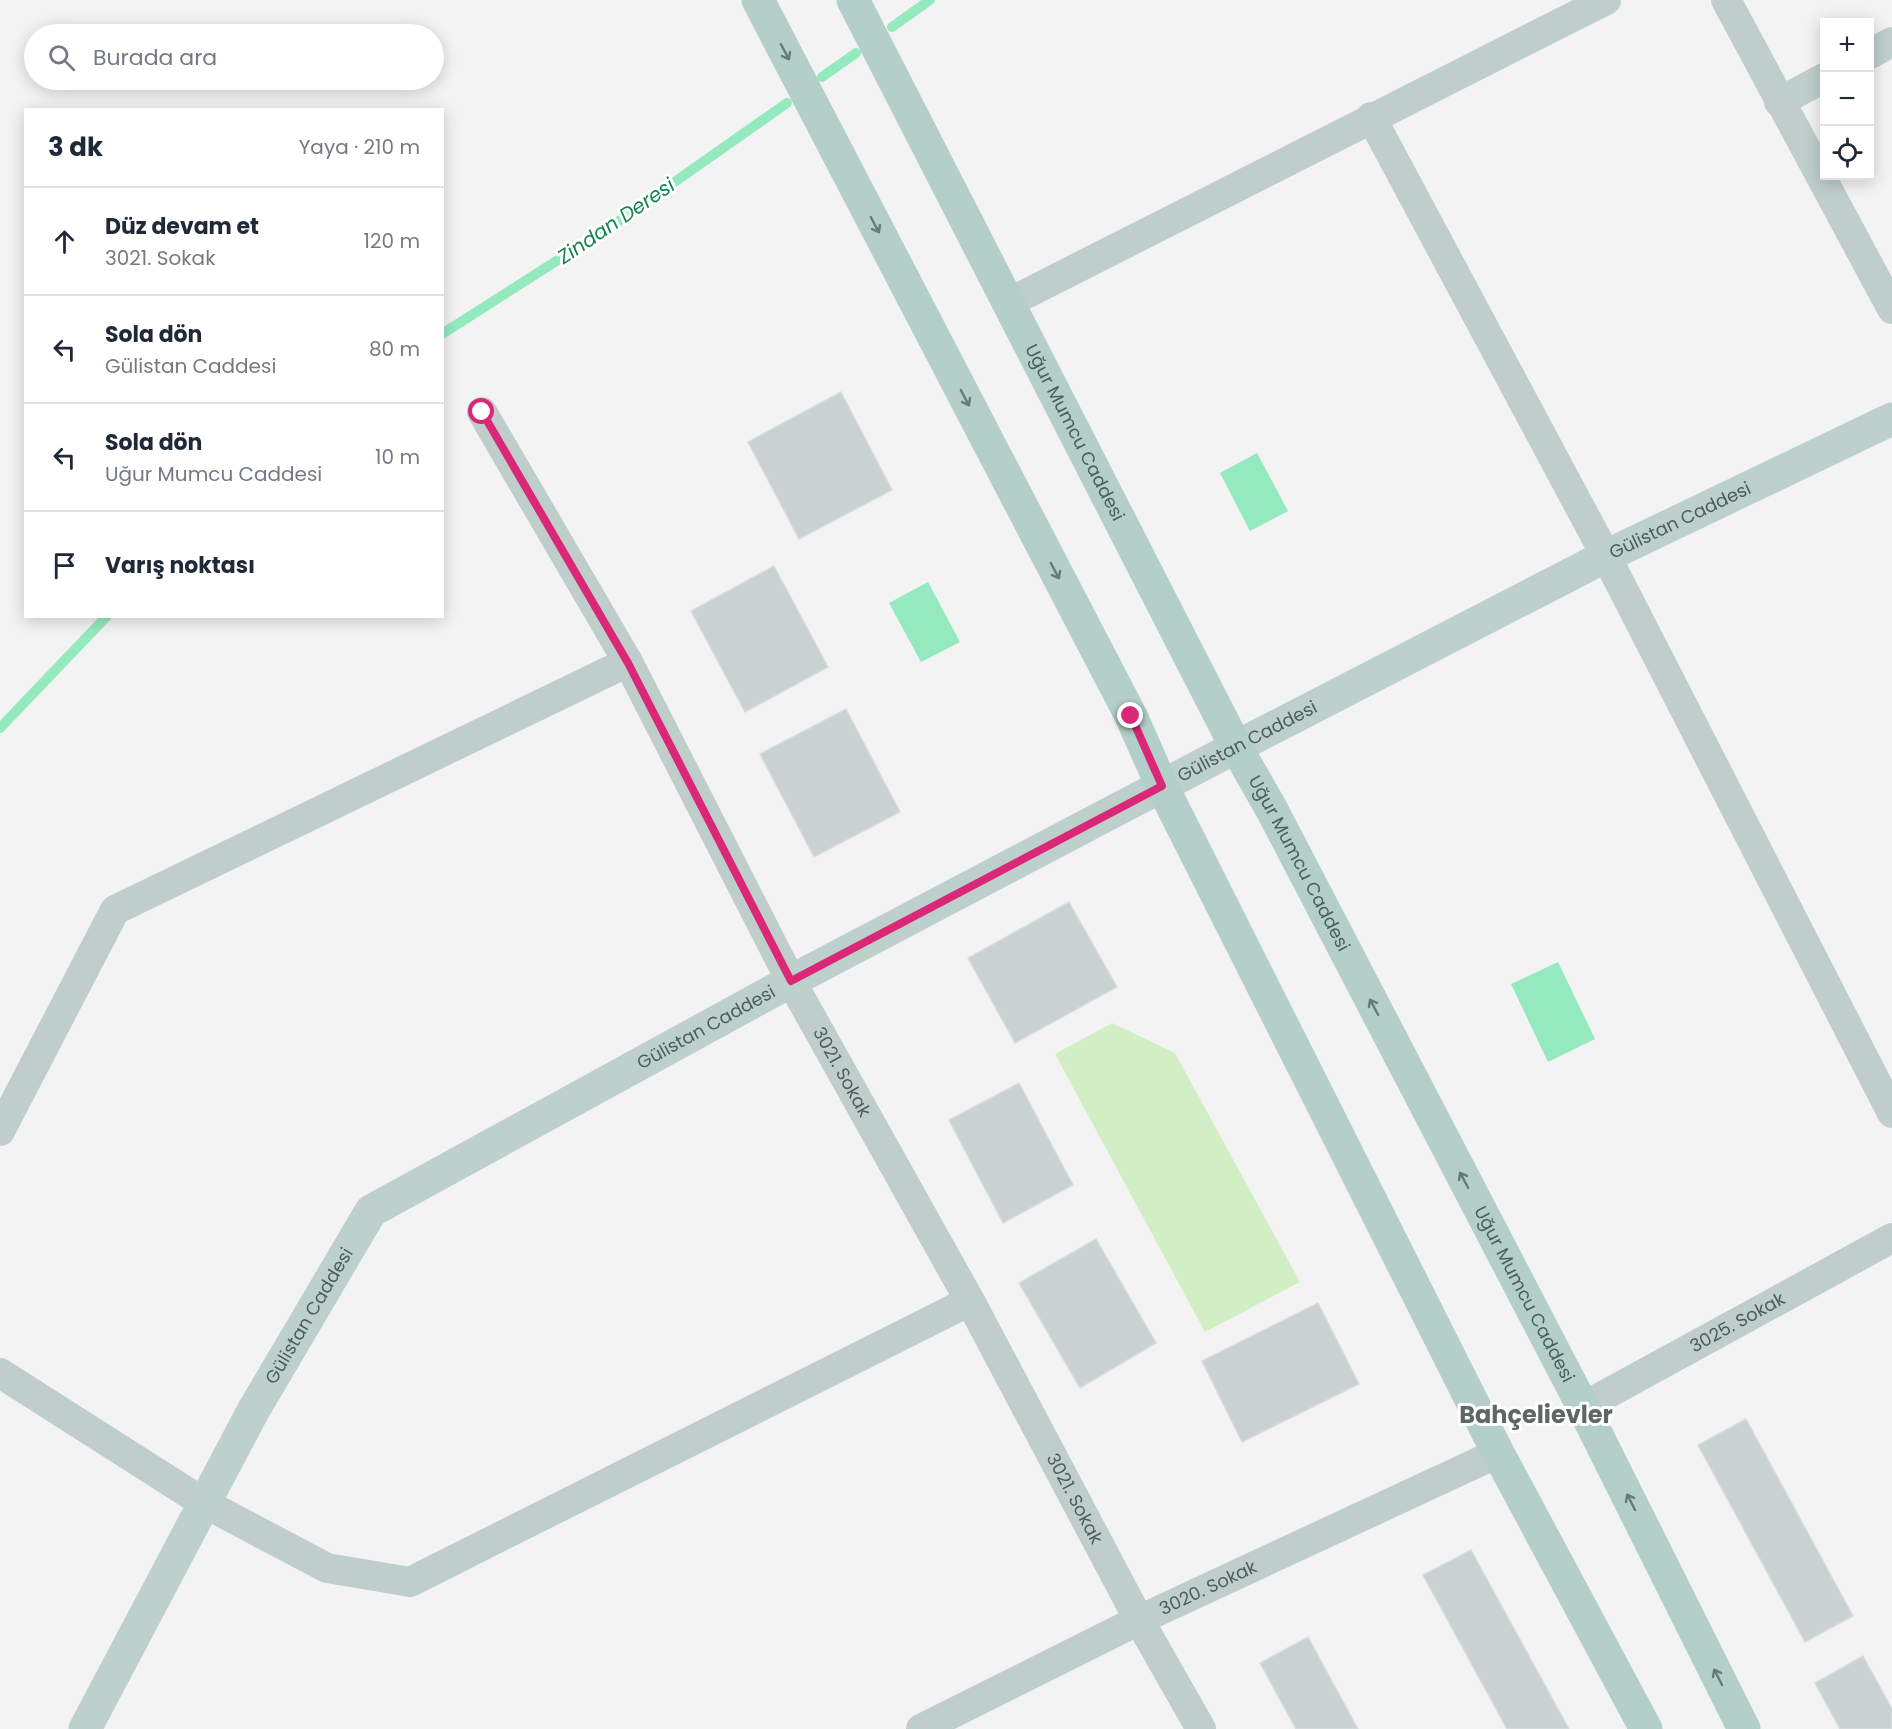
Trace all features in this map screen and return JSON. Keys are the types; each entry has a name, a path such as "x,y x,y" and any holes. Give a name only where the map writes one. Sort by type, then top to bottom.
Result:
{"main road":[{"path":"758,0 1131,716 1162,786 1498,1453 1646,1729"},
{"name":"Uğur Mumcu Caddesi","path":"853,0 1236,747 1272,810 1583,1407 1744,1729"}],"street":[{"path":"1008,303 1605,0"},
{"path":"1726,0 1892,309"},
{"path":"1874,51 1892,42"},
{"path":"1779,102 1820,80"},
{"path":"1371,117 1606,556 1892,1113"},
{"name":"3021. Sokak","path":"482,412 628,663 791,981 970,1301 1139,1620 1202,1729"},
{"name":"Gülistan Caddesi","path":"85,1729 252,1412 371,1212 791,981 1236,747 1606,556 1892,419"},
{"path":"0,1131 115,910 628,663"},
{"name":"3025. Sokak","path":"1583,1407 1892,1238"},
{"path":"0,1372 204,1503 327,1568 411,1582 970,1301"},
{"name":"3020. Sokak","path":"921,1729 1139,1620 1498,1453"}],"shaded area":[{"path":"1257,453 1288,511 1250,531 1220,473"},
{"path":"928,582 960,642 921,662 889,603"},
{"path":"1558,962 1595,1039 1548,1062 1511,984"},
{"path":"1112,1023 1175,1053 1300,1282 1205,1332 1055,1054"}],"building":[{"path":"841,392 892,490 799,539 748,442"},
{"path":"774,566 828,667 745,712 691,611"},
{"path":"846,709 900,812 814,857 760,754"},
{"path":"1069,902 1117,987 1015,1043 968,958"},
{"path":"1019,1083 1073,1185 1003,1223 949,1120"},
{"path":"1096,1239 1156,1343 1080,1388 1019,1283"},
{"path":"1318,1303 1359,1384 1242,1442 1202,1361"},
{"path":"1746,1419 1853,1616 1805,1642 1698,1445"},
{"path":"1471,1550 1569,1729 1507,1729 1423,1575"},
{"path":"1308,1637 1358,1729 1296,1729 1260,1663"},
{"path":"1863,1656 1892,1709 1892,1729 1840,1729 1815,1683"}],"waterway":[{"name":"Zindan Deresi","path":"892,27 930,0"},
{"name":"Zindan Deresi","path":"822,77 856,53"},
{"name":"Zindan Deresi","path":"444,333 619,221 787,103"},
{"name":"Zindan Deresi","path":"0,728 105,618"}],"district":[{"name":"Bahçelievler","path":"1536,1415"}],"route":[{"path":"482,412 628,663 791,981 1162,786 1131,716"}]}
